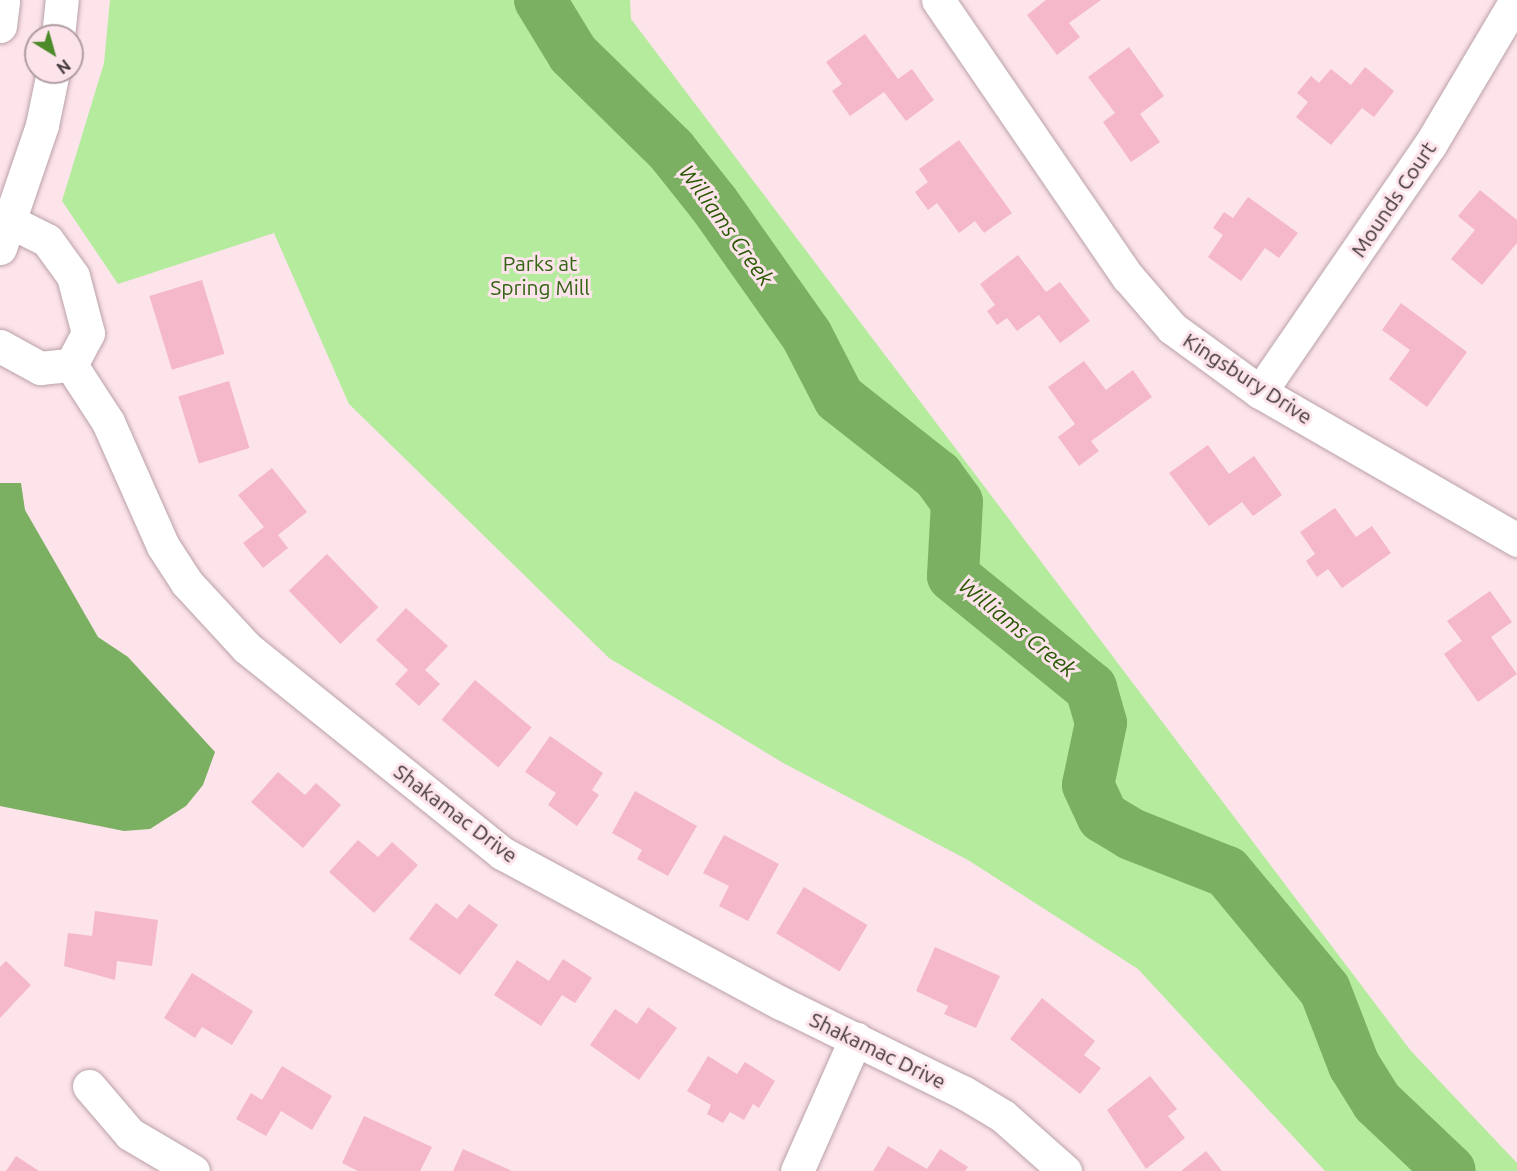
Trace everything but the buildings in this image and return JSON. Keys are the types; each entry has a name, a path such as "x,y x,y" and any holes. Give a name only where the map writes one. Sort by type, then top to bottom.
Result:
{"street":[{"path":"0,26 3,0"},
{"path":"59,24 62,0"},
{"name":"Kingsbury Drive","path":"938,0 1149,305 1198,351 1260,392 1517,540"},
{"name":"Mounds Court","path":"1260,392 1430,145 1516,0"},
{"path":"0,346 40,368 71,365 88,333 73,276 53,245 3,228 49,84"},
{"name":"Shakamac Drive","path":"71,365 108,422 163,546 201,599 247,648 502,853 781,1003 856,1038 1003,1116 1065,1171"},
{"path":"797,1171 856,1038"},
{"path":"89,1086 130,1134 193,1171"}],"green space":[{"name":"Parks at Spring Mill","path":"110,0 630,0 631,19 1411,1051 1517,1163 1517,1171 1325,1171 1138,969 968,860 785,764 609,658 349,404 274,233 118,284 62,201 104,63"}],"shaded area":[{"path":"0,483 21,483 25,510 98,637 128,657 215,752 203,785 186,806 150,829 124,831 0,806"}],"waterway":[{"name":"Williams Creek","path":"540,0 573,54 671,150 714,204 807,336 839,398 938,476 957,502 953,576 1091,688 1101,723 1088,785 1103,817 1131,834 1227,872 1325,990 1354,1065 1377,1102 1450,1171"}]}
